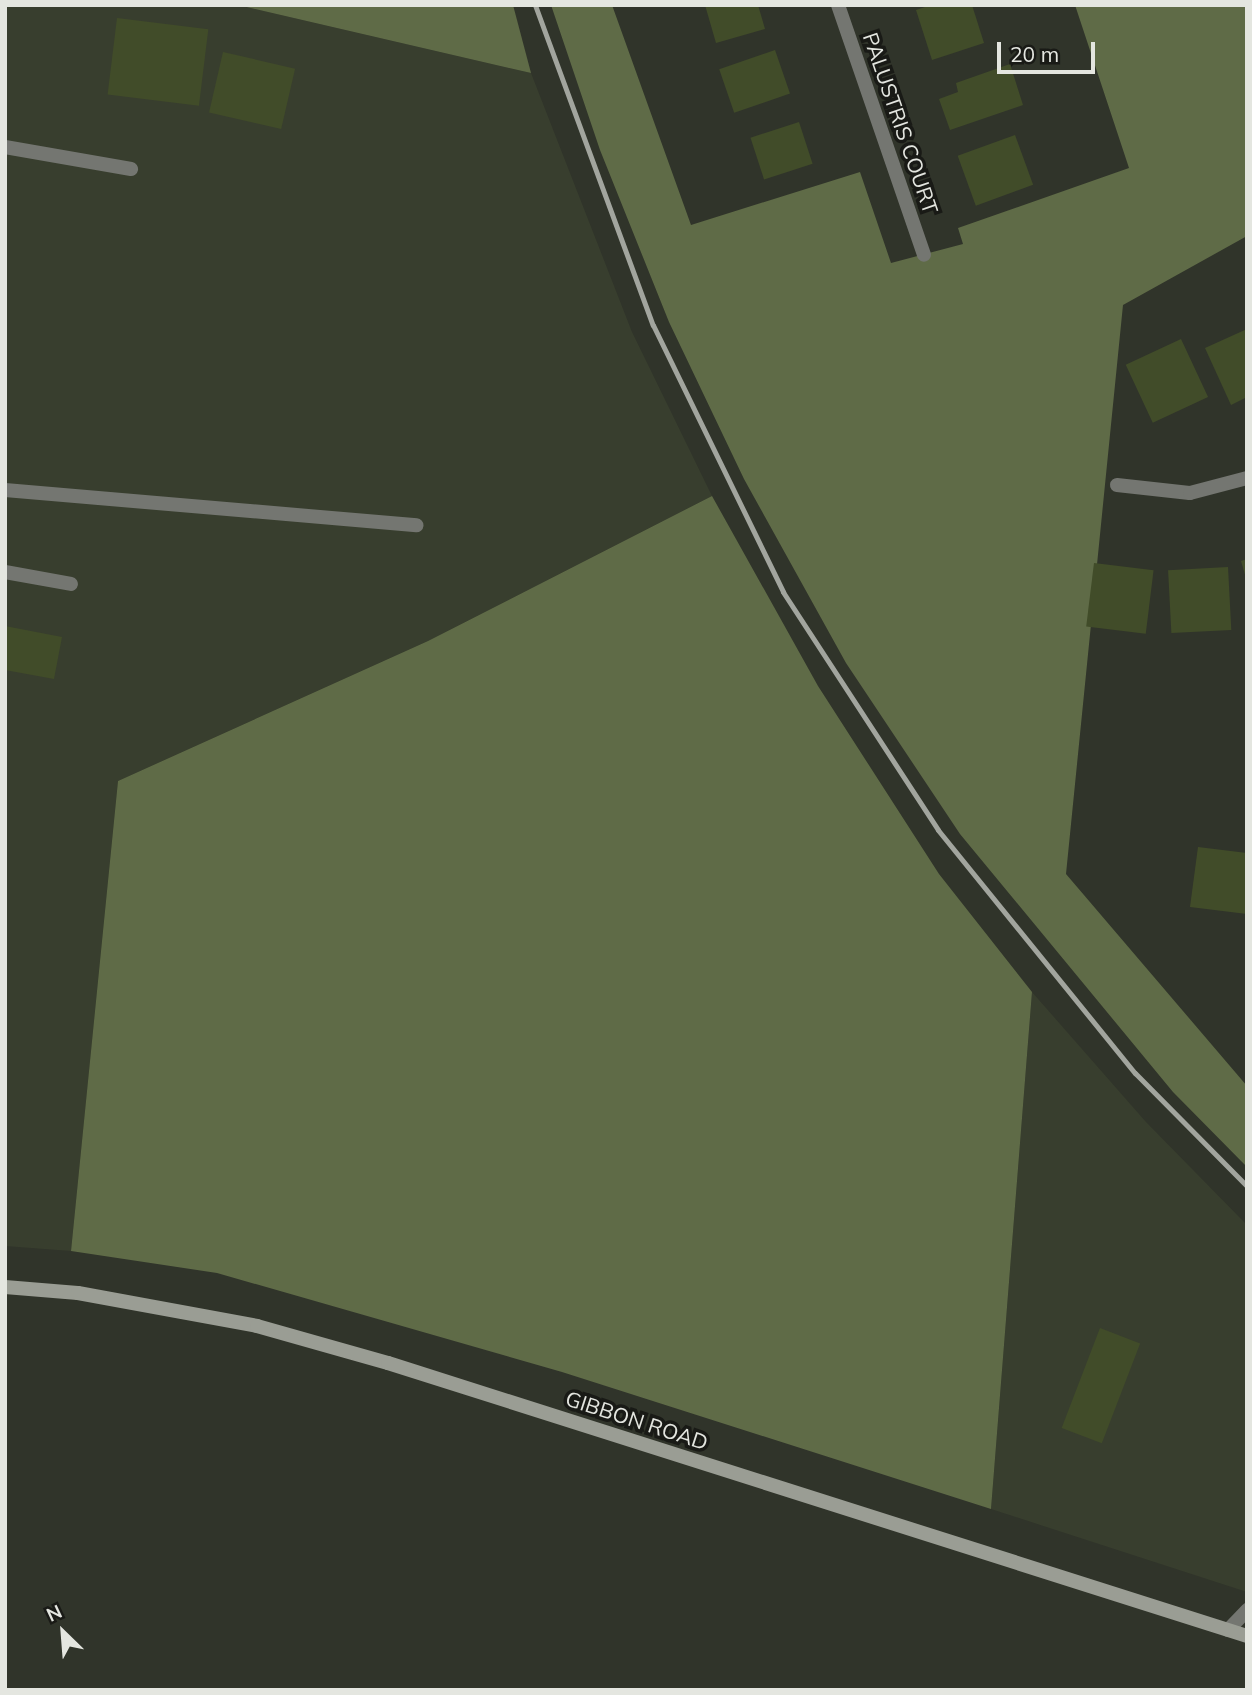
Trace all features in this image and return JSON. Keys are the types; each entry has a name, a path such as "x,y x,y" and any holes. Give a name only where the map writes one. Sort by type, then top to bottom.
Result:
{"main road":[{"name":"GIBBON ROAD","path":"5,1287 104,1297 271,1330 1247,1636"}],"street":[{"name":"PALUSTRIS COURT","path":"838,5 924,254"},
{"path":"5,147 131,169"},
{"path":"1118,485 1190,494 1247,478"},
{"path":"5,490 417,525"},
{"path":"5,572 71,584"},
{"path":"1228,1630 1247,1610"}],"shaded area":[{"path":"5,5 238,5 531,73 632,332 712,496 428,641 118,781 71,1251 5,1246"},
{"path":"1032,992 1146,1122 1247,1225 1247,1592 991,1509"}],"green space":[{"path":"238,5 513,5 531,73"},
{"path":"551,5 612,5 691,225 860,172 891,263 963,244 958,228 1129,168 1075,5 1247,5 1247,236 1123,305 1066,874 1247,1086 1247,1167 1173,1092 960,834 846,663 744,479 669,322 600,150"},
{"path":"712,496 818,686 939,874 1032,992 991,1509 562,1372 217,1273 71,1251 118,781 428,641"}],"building":[{"path":"705,5 758,5 765,29 716,43"},
{"path":"931,5 972,5 984,43 932,60 916,10"},
{"path":"117,18 208,29 199,106 108,94"},
{"path":"775,50 790,93 734,113 719,69"},
{"path":"223,52 295,69 281,129 209,112"},
{"path":"1010,64 1023,105 950,130 939,99 958,92 956,83"},
{"path":"799,122 813,164 764,180 750,138"},
{"path":"1015,135 1033,185 976,206 958,156"},
{"path":"1247,329 1247,397 1231,405 1205,348"},
{"path":"1181,339 1208,397 1153,423 1126,365"},
{"path":"1247,559 1247,577 1246,578 1241,561"},
{"path":"1094,563 1154,570 1146,634 1086,627"},
{"path":"1228,567 1231,630 1171,633 1168,570"},
{"path":"5,626 62,637 54,679 5,670"},
{"path":"1198,847 1247,853 1247,914 1190,907"},
{"path":"1100,1328 1140,1343 1102,1443 1062,1428"}],"railway":[{"path":"535,5 653,325 783,592 938,830 1135,1073 1247,1186"}]}
